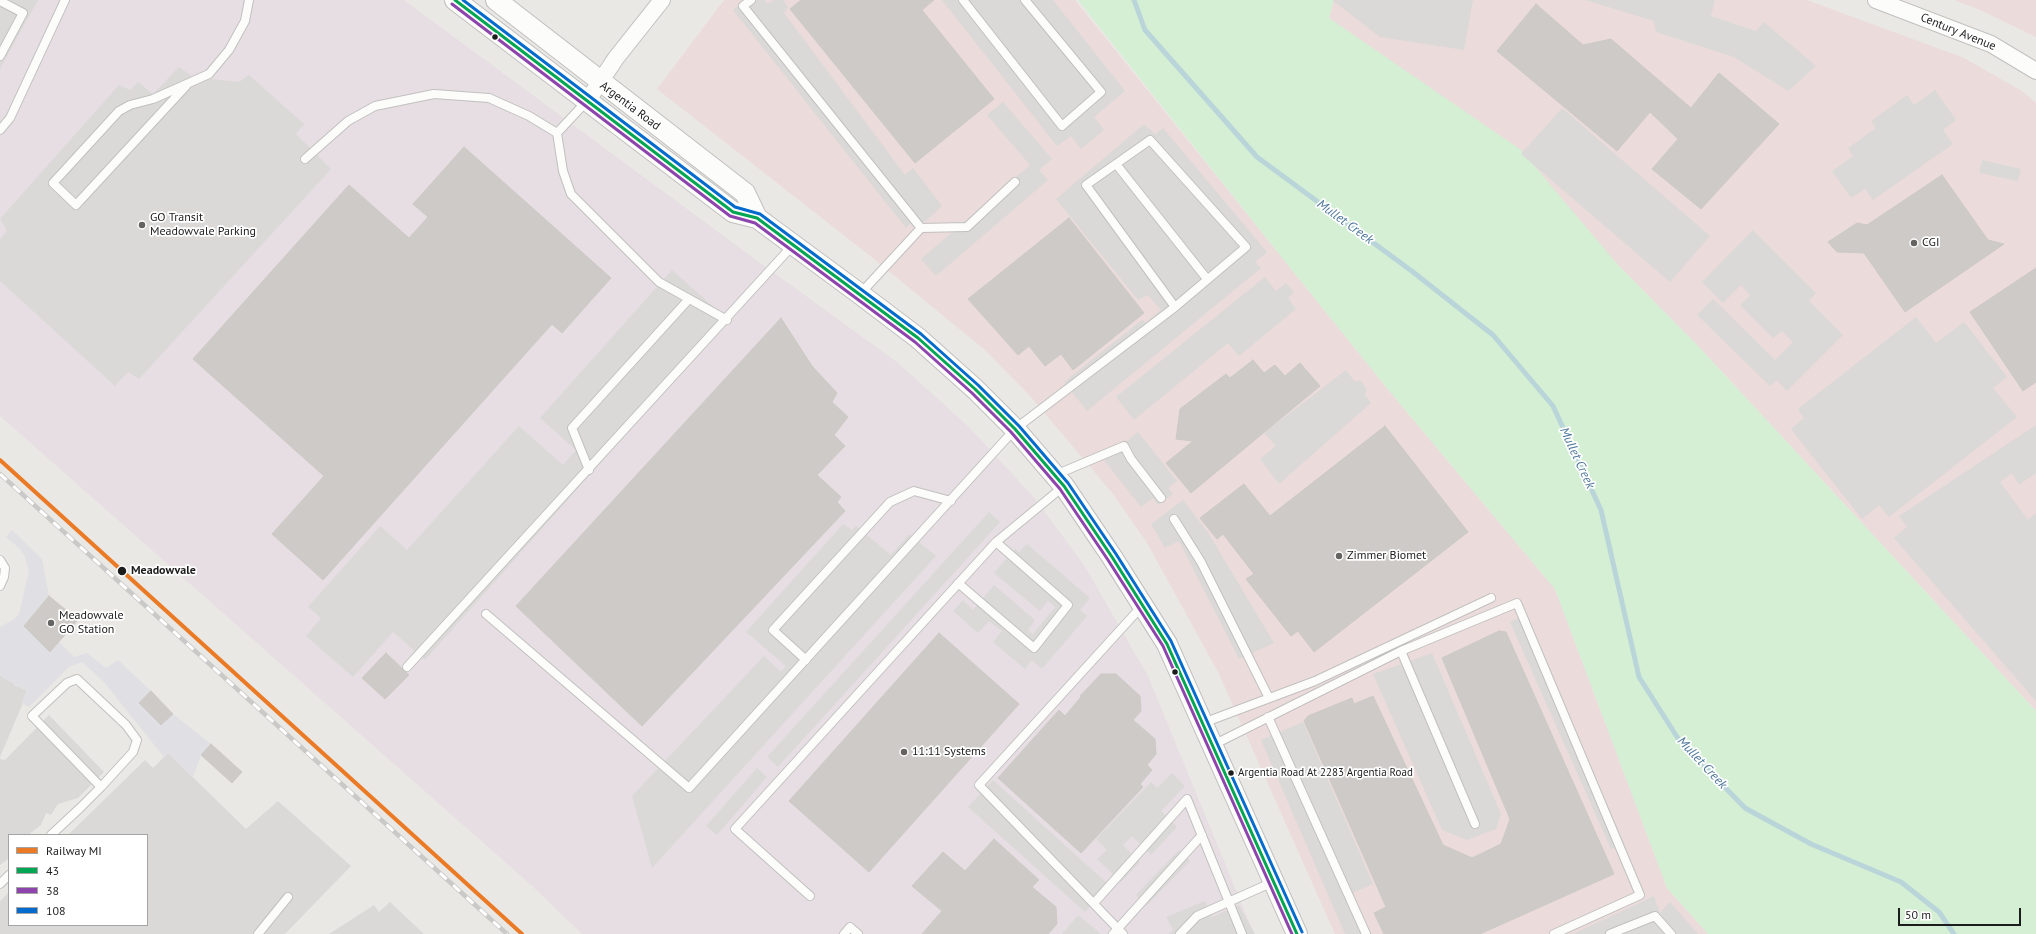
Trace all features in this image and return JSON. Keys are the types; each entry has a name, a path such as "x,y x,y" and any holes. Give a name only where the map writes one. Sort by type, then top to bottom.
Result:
{"street":[{"name":"Argentia Road","path":"455,0 733,212 757,218 918,338 975,389 1015,429 1059,481 1112,557 1167,644 1297,934"},
{"name":"Argentia Road","path":"496,0 745,193 757,218"},
{"path":"588,100 616,58 662,0"},
{"name":"Century Avenue","path":"1876,0 1991,44 2036,71"}],"lane":[{"path":"0,130 10,118 65,0"},
{"path":"186,86 76,204 52,183 119,111 186,86 209,74 229,50 245,21 249,0"},
{"path":"751,0 743,6 921,228"},
{"path":"963,0 1062,126 1101,92 1026,0"},
{"path":"0,1 23,13 0,56"},
{"path":"306,159 348,122 374,106 434,94 489,98 530,116 557,132"},
{"path":"557,132 588,100"},
{"path":"557,132 563,171 571,194 659,282 727,320"},
{"path":"486,614 689,788 1015,429 1175,307 1246,247 1150,140 1086,185 1175,307"},
{"path":"1116,164 1207,280"},
{"path":"860,294 921,228 967,227 1015,182"},
{"path":"407,667 727,320 794,245"},
{"path":"589,470 572,428 689,299"},
{"path":"810,896 735,829 996,542 1059,481 1124,446 1131,460 1161,498"},
{"path":"806,660 774,630 890,502 914,491 951,501"},
{"path":"1174,519 1201,562 1269,698"},
{"path":"958,583 1034,648 1068,605 996,542"},
{"path":"0,560 5,568 4,577 0,586"},
{"path":"1202,723 1315,681 1491,598"},
{"path":"1213,745 1401,651 1517,603 1640,895 1554,934"},
{"path":"1142,606 979,785 1094,903 1118,932 1202,835"},
{"path":"1401,651 1475,824"},
{"path":"52,834 101,787 133,752 137,740 126,725 76,679 67,683 32,716 101,787"},
{"path":"1268,717 1366,934"},
{"path":"1094,903 1187,799 1240,933"},
{"path":"0,884 8,876"},
{"path":"1180,934 1197,916 1273,882"},
{"path":"258,934 288,897"},
{"path":"1614,933 1655,916 1671,934"},
{"path":"844,934 850,927 858,934"}],"shaded area":[{"path":"0,0 404,0 897,362 969,427 1016,478 1035,499 1084,565 1148,676 1254,934 582,934 531,885 0,416"},
{"path":"0,0 38,0 0,69"},
{"path":"724,0 1075,0 1391,393 1555,589 1667,888 1708,934 1335,934 1218,672 1147,543 1113,494 1030,396 985,350 869,255 657,89"},
{"path":"745,0 765,0 767,4 774,0 783,0 788,7 784,13 905,175 913,168 942,206 920,226 914,220 906,228 733,10"},
{"path":"942,0 1053,0 1125,91 1094,117 1104,130 1081,149 1071,136 1057,146"},
{"path":"1332,0 1473,0 1464,50 1380,37"},
{"path":"1334,0 1807,0 1964,58 2022,91 2036,103 2036,711 1698,346 1618,265 1329,18"},
{"path":"1585,0 1715,0 1711,16 1756,31 1764,22 1816,66 1788,91 1734,57 1656,32 1654,21"},
{"path":"1954,0 2036,0 2036,37 1978,9"},
{"name":"GO Transit Meadowvale Parking","path":"179,67 193,77 239,82 249,75 304,124 296,134 331,169 139,379 128,372 115,386 0,281 0,239 7,231 0,219 119,85 130,90 138,82 153,94"},
{"path":"1935,90 1956,120 1943,130 1953,144 1873,200 1865,189 1851,198 1832,171 1853,156 1848,148 1876,128 1871,121 1907,95 1914,105"},
{"path":"1003,102 1052,159 1039,170 1048,180 936,276 921,259 1030,165 987,115"},
{"path":"1562,108 1710,236 1670,282 1521,154"},
{"path":"1144,124 1155,134 1163,128 1267,252 1255,262 1261,268 1087,411 1064,382 1142,320 1146,323 1161,310 1148,295 1138,300 1056,199"},
{"path":"1982,160 2021,169 2018,181 1979,173"},
{"path":"1753,230 1816,293 1809,301 1843,335 1787,391 1777,380 1770,386 1697,315 1713,299 1775,360 1793,342 1782,331 1773,338 1740,305 1750,295 1741,285 1723,303 1702,282"},
{"path":"672,270 728,320 425,660 393,632 353,677 306,636 321,618 308,607 380,526 407,550 519,426 563,465 576,450 540,418"},
{"path":"1265,277 1276,291 1286,283 1294,292 1288,298 1296,309 1239,356 1228,343 1134,420 1116,397"},
{"path":"1916,317 1936,343 1964,322 2007,377 1993,388 2017,417 1889,517 1879,505 1862,519 1791,429 1804,418 1798,409"},
{"path":"1346,370 1355,382 1360,380 1367,389 1365,395 1371,403 1279,484 1260,459 1276,446 1264,433"},
{"path":"2036,425 2036,473 2019,485 2012,473 2000,482 2028,520 2036,513 2036,701 1894,538 1907,527 1899,516"},
{"path":"1138,432 1177,481 1168,488 1173,494 1158,505 1153,498 1141,507 1104,460"},
{"path":"1183,500 1209,534 1274,643 1239,659 1179,541 1165,548 1151,524"},
{"path":"989,512 1000,522 778,767 767,757"},
{"path":"843,524 852,530 856,526 891,555 909,534 936,556 652,868 632,796 764,656 781,672 786,666 746,632"},
{"path":"12,530 42,559 49,596 24,626 50,652 59,642 74,657 87,653 106,668 118,660 151,691 139,703 161,725 173,714 211,744 201,755 193,777 168,753 164,757 103,681 82,662 69,667 29,707 21,703 26,691 0,676 0,627 13,620 19,614 29,571 25,557 20,549 6,537"},
{"path":"1027,544 1090,598 1080,610 1087,616 1042,669 1032,660 1025,669 993,642 1002,631 989,621 978,633 953,611 963,600 973,610 994,585 1035,620 1028,630 1033,634 1055,607 1048,601 1040,611 994,573 1015,549 1019,552"},
{"path":"1523,616 1624,843 1611,849 1510,622"},
{"path":"1432,653 1501,814 1496,829 1467,840 1442,830 1373,674"},
{"path":"0,666 18,674 14,685 28,691 0,757"},
{"path":"49,715 104,772 78,798 58,804 51,815 46,813 41,825 29,834 8,834 8,858 0,865 0,759 5,760"},
{"path":"1303,722 1373,884 1353,893 1371,934 1345,934 1261,740"},
{"path":"168,753 246,829 278,801 351,866 285,934 0,934 0,901 8,893 8,926 148,926 148,834 69,834 145,760 153,768"},
{"path":"757,768 767,777 717,835 706,826"},
{"path":"1172,773 1185,786 1161,811 1177,827 1151,855 1132,836 1123,845 1140,862 1121,882 1097,859 1107,850 1096,839 1151,782 1157,788"},
{"path":"993,780 1109,885 1085,912 968,807"},
{"path":"1179,850 1190,861 1146,906 1136,895"},
{"path":"1654,896 1660,913 1670,902 1698,934 1573,934"},
{"path":"1205,901 1212,917 1239,905 1255,934 1169,934 1173,929 1166,917"},
{"path":"390,902 424,934 329,934 374,905 379,912"},
{"path":"1078,915 1101,934 1062,934"}],"green space":[{"path":"1078,0 1334,0 1329,18 1521,150 1618,265 1698,346 2036,711 2036,934 1708,934 1667,888 1555,589 1391,393"}],"building":[{"path":"801,0 934,0 922,10 994,99 915,163 790,9"},
{"path":"1536,4 1583,45 1611,39 1691,108 1719,73 1779,124 1701,209 1652,169 1678,139 1650,112 1617,151 1497,51"},
{"path":"464,147 611,278 562,333 552,324 323,580 272,534 324,476 193,359 349,185 409,238 428,217 413,204"},
{"name":"CGI","path":"1942,175 1988,240 2004,244 1905,312 1864,253 1837,252 1828,242 1857,223 1867,225"},
{"path":"1069,218 1144,313 1073,370 1061,354 1045,366 1029,346 1018,355 968,299"},
{"path":"2036,268 2036,382 2023,391 1970,312"},
{"path":"781,318 812,366 837,393 832,402 848,417 834,435 845,446 817,475 841,497 837,502 845,511 642,726 516,606"},
{"path":"1253,360 1264,373 1275,365 1285,376 1300,363 1320,386 1191,493 1166,463 1193,441 1176,439 1180,409 1226,374 1230,378"},
{"name":"Zimmer Biomet","path":"1385,426 1468,532 1314,652 1298,631 1291,636 1246,579 1254,574 1223,534 1217,539 1200,518 1244,484 1270,516"},
{"name":"Meadowvale GO Station","path":"49,596 78,620 50,652 24,626"},
{"path":"1499,631 1506,632 1614,874 1480,934 1384,934 1374,913 1386,907 1304,721 1308,716 1352,698 1354,704 1373,696 1443,845 1472,858 1501,844 1510,819 1442,658"},
{"name":"11:11 Systems","path":"939,633 1019,704 869,872 789,801"},
{"path":"386,653 409,675 385,699 362,678"},
{"path":"1101,674 1116,674 1140,696 1141,711 1133,720 1155,739 1156,754 1147,765 1152,770 1140,784 1143,787 1081,853 998,778 1059,710 1065,716 1081,697 1080,696"},
{"path":"151,691 173,714 161,725 139,703"},
{"path":"211,744 242,772 232,783 201,755"},
{"path":"994,839 1039,880 1032,887 1056,907 1057,924 1048,934 922,934 942,911 912,886 943,852 965,871"}],"waterway":[{"name":"Mullet Creek","path":"1134,0 1145,30 1257,157 1413,272 1493,335 1553,406 1601,510 1639,677 1679,740 1745,808 1811,844 1901,882 1939,912 1954,934"}],"railway":[{"path":"0,474 507,934"}],"rail line":[{"name":"MI","path":"0,460 522,934"}],"transit line":[{"name":"43","path":"455,0 733,212 757,218 918,338 975,389 1015,429 1064,486 1112,557 1167,644 1297,934"},
{"name":"108","path":"463,0 735,207 760,214 921,334 978,385 1019,426 1068,483 1116,554 1171,641 1302,932"},
{"name":"38","path":"452,4 730,216 755,223 915,342 972,393 1011,432 1060,489 1163,646 1292,934"}],"place":[{"name":"GO Transit Meadowvale Parking","path":"142,225"},
{"name":"CGI","path":"1914,243"},
{"name":"Zimmer Biomet","path":"1339,556"},
{"name":"Meadowvale","path":"122,571"},
{"name":"Meadowvale GO Station","path":"51,623"},
{"name":"11:11 Systems","path":"904,752"},
{"name":"Argentia Road At 2283 Argentia Road","path":"1231,773"}]}
